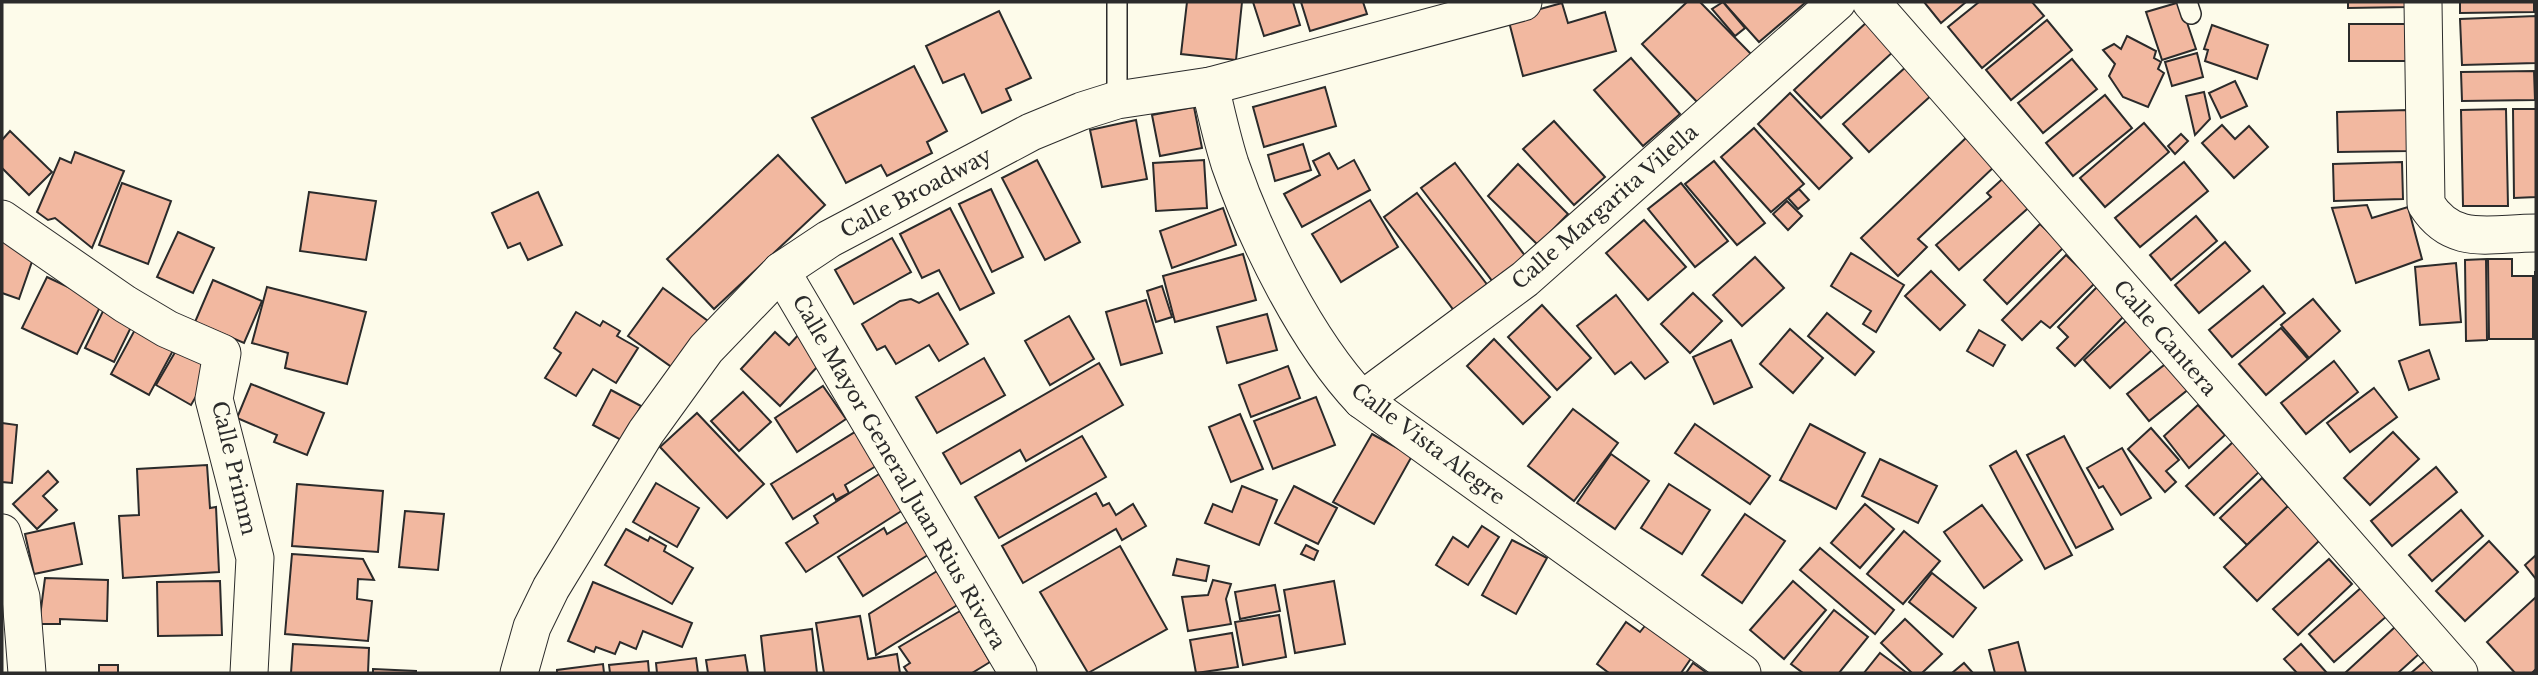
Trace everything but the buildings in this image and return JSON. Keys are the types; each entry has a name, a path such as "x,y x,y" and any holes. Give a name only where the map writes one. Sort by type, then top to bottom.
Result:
{"street":[{"name":"Calle Broadway","path":"519,673 532,627 551,588 646,432 706,349 781,271 829,239 1031,132 1117,100 1210,86 1523,2"},
{"name":"Calle Margarita Vilella","path":"1362,400 1525,279 1837,2"},
{"name":"Calle Cantera","path":"1871,2 2459,673"},
{"path":"2423,2 2426,204 2437,221 2462,234 2536,233"},
{"name":"Calle Vista Alegre","path":"1210,86 1230,163 1283,281 1338,375 1362,400 1742,673"},
{"name":"Calle Primm","path":"2,219 125,304 167,329 222,353 214,399 255,558 249,673"},
{"name":"Calle Mayor General Juan Rius Rivera","path":"781,271 1018,673"},
{"path":"2,533 21,597 27,673"}],"lane":[{"path":"1117,100 1118,2"}]}
